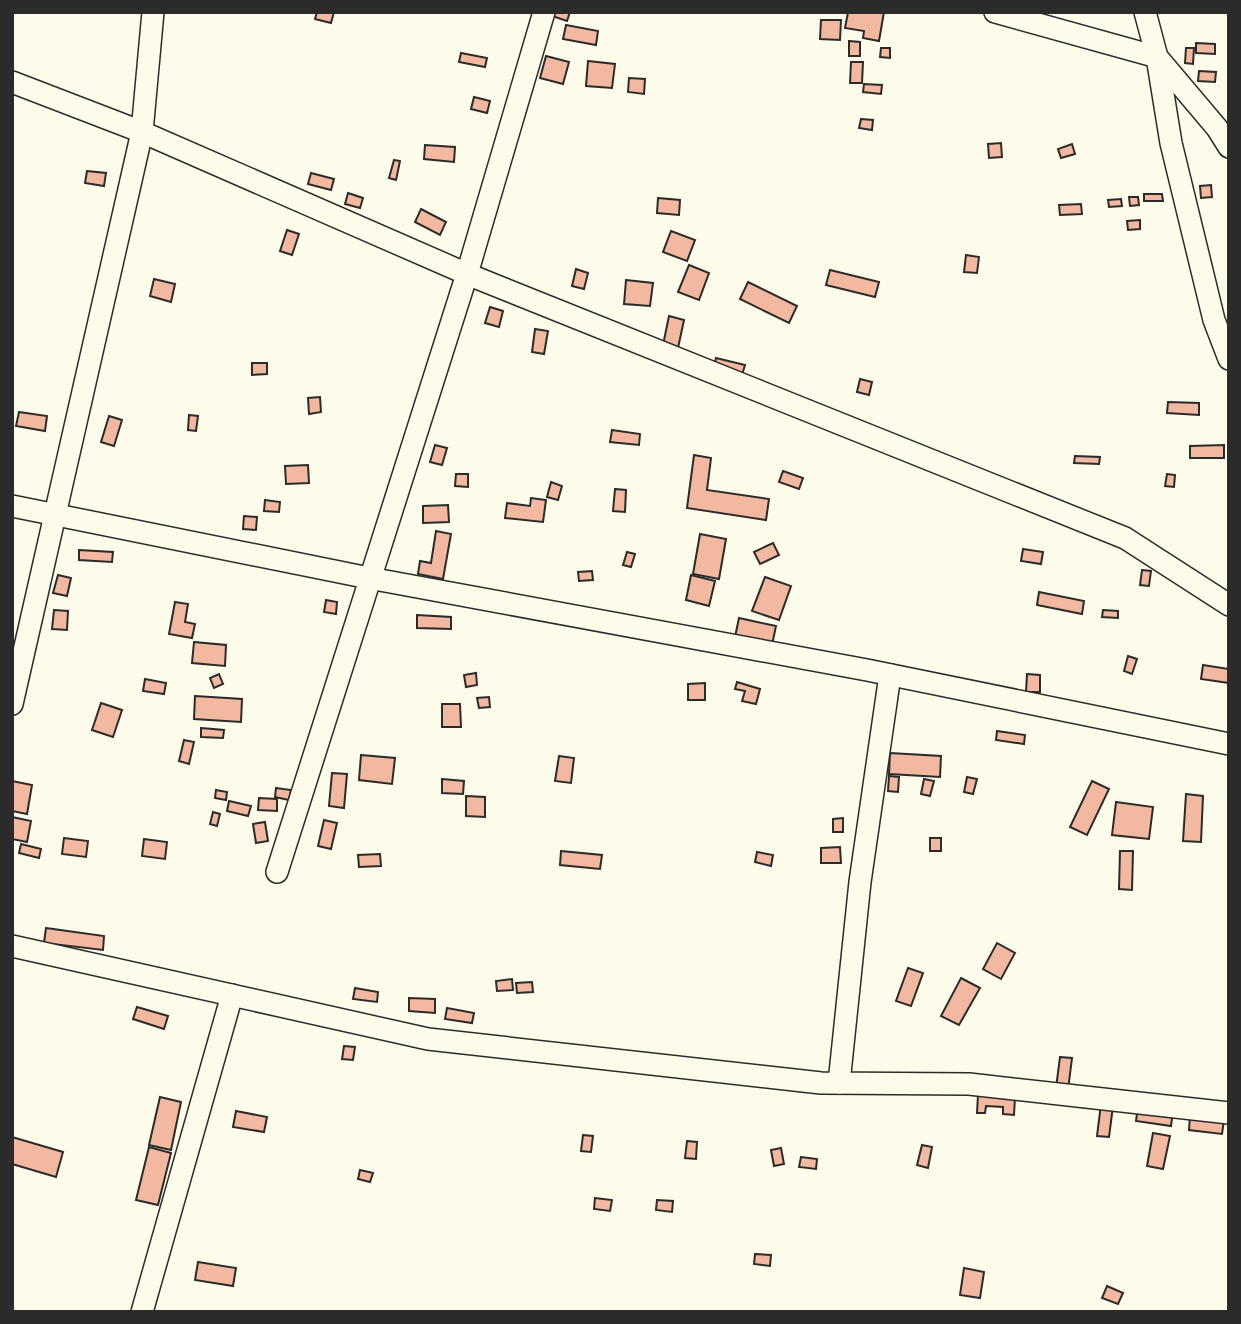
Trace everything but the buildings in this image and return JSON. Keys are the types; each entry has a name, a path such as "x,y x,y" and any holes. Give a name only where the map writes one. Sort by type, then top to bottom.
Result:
{"street":[{"path":"12,704 142,132 153,12"},
{"path":"277,872 467,274 544,12"},
{"path":"995,12 1157,57 1223,130 1229,147"},
{"path":"1145,12 1157,57 1171,143 1214,320 1229,359"},
{"path":"12,82 142,132 467,274 1125,538 1229,605"},
{"path":"12,506 369,578 890,675 1229,744"},
{"path":"839,1083 860,882 890,675"},
{"path":"12,946 428,1039 839,1083 969,1084 1229,1113"},
{"path":"142,1312 232,995"}]}
